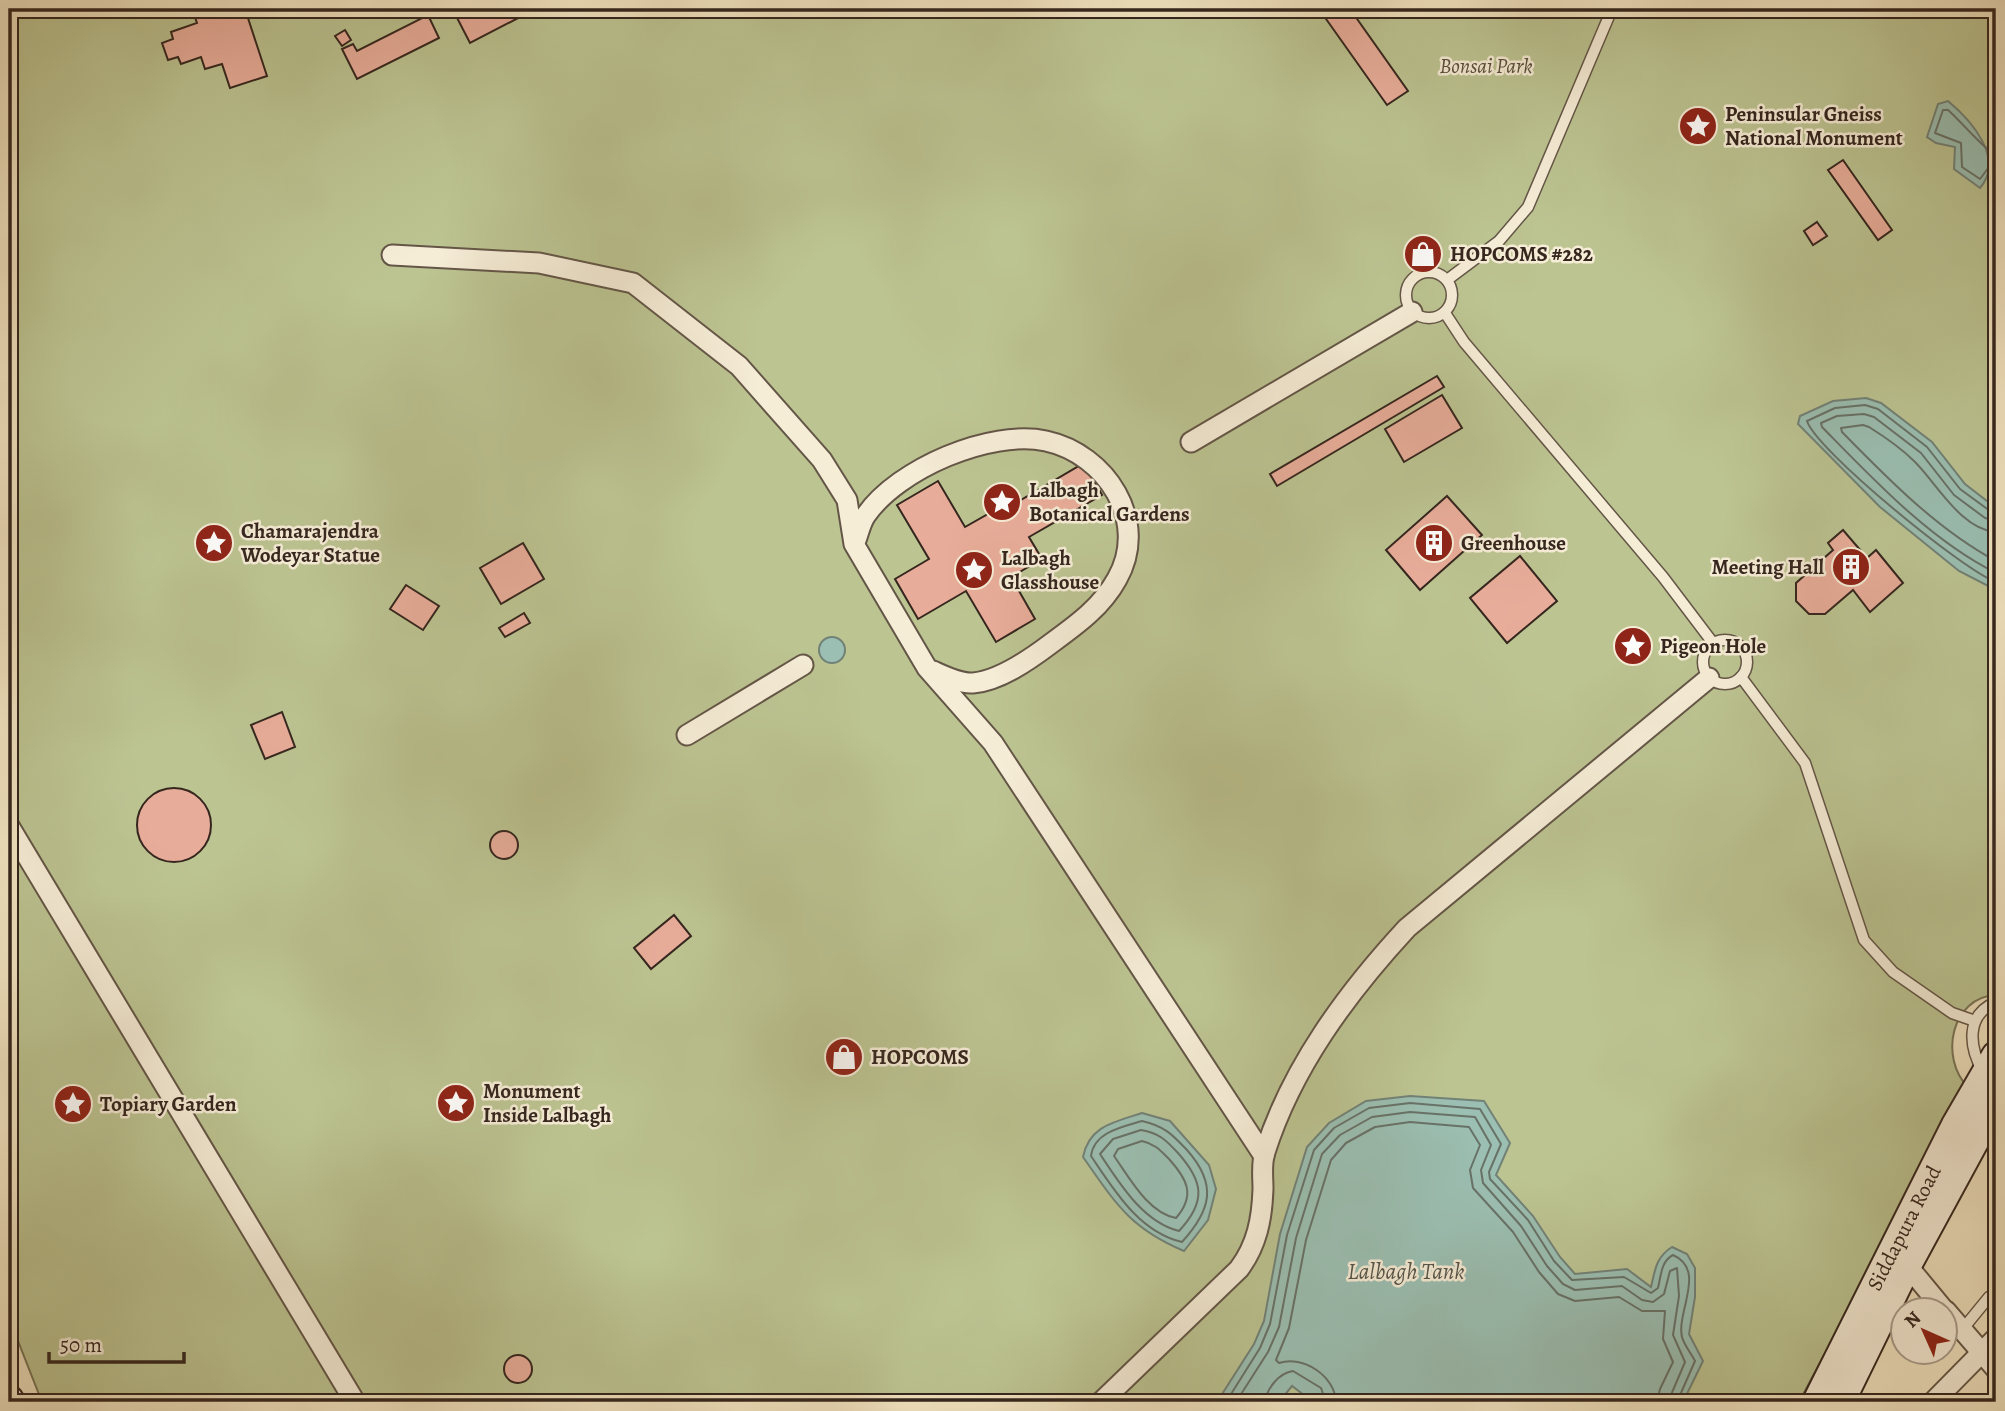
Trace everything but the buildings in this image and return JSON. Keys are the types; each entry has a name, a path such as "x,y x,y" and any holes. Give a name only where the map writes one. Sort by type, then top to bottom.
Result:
{"main road":[{"name":"Siddapura Road","path":"1840,1402 1900,1257 1991,1065"},
{"name":"Siddapura Road","path":"1817,1402 1900,1257 1996,1101"}],"street":[{"path":"392,255 539,263 633,283 722,351 790,421 822,460 847,500 854,544 928,668 993,743 1264,1156"},
{"path":"1191,442 1412,312"},
{"path":"854,544 865,517 883,496 933,461 982,446 1022,439 1067,447 1093,464 1115,486 1128,526 1127,551 1119,577 1090,615 1034,656 1000,674 972,684 928,668"},
{"path":"687,735 803,665"},
{"path":"1101,1402 1239,1269 1250,1255 1262,1213 1264,1156 1290,1088 1344,1002 1408,928 1709,678"},
{"path":"9,826 355,1402"},
{"path":"1900,1257 1933,1296"},
{"path":"1960,1328 1996,1369"},
{"path":"1933,1402 1996,1338"}],"lane":[{"path":"1447,280 1499,241 1528,207 1612,9"},
{"path":"1431,272 1447,280 1453,297 1445,313 1428,319 1412,312 1406,294 1414,277 1431,272"},
{"path":"1445,313 1464,342 1663,577 1713,643"},
{"path":"1726,640 1740,646 1747,662 1741,677 1726,684 1709,678 1702,661 1704,653 1713,643 1726,640"},
{"path":"1741,677 1805,763 1864,940 1893,972 1952,1013 1975,1021"},
{"path":"1991,1065 1971,1041 1975,1021 1987,1007 1996,1002"},
{"path":"1962,1330 1989,1297"}],"green space":[{"name":"Lalbagh Botanical Gardens","path":"9,9 1996,9 1996,995 1981,998 1969,1006 1960,1017 1952,1046 1959,1075 1968,1087 1799,1402 42,1402 9,1318"}],"water":[{"path":"1948,101 1967,119 1987,153 1987,177 1980,188 1954,169 1955,147 1936,143 1927,137 1938,104"},
{"path":"1866,398 1881,403 1932,442 1965,484 1996,508 1996,590 1959,571 1880,507 1798,424 1800,416 1833,401"},
{"path":"832,637 842,640 845,650 842,660 832,663 822,660 819,650 822,640"},
{"name":"Lalbagh Tank","path":"1410,1096 1484,1101 1510,1143 1496,1175 1533,1216 1560,1257 1575,1274 1627,1269 1651,1287 1657,1264 1667,1251 1672,1247 1687,1254 1695,1268 1695,1297 1689,1334 1703,1361 1683,1402 1313,1402 1292,1386 1279,1402 1217,1402 1254,1344 1264,1321 1280,1234 1307,1147 1329,1123 1366,1101"},
{"path":"1142,1113 1170,1121 1209,1165 1216,1189 1208,1220 1184,1251 1137,1224 1115,1201 1083,1157 1091,1138 1097,1132"}],"place":[{"name":"Peninsular Gneiss National Monument","path":"1698,126"},
{"name":"HOPCOMS #282","path":"1423,254"},
{"name":"Lalbagh Botanical Gardens","path":"1002,502"},
{"name":"Chamarajendra Wodeyar Statue","path":"214,543"},
{"name":"Greenhouse","path":"1434,543"},
{"name":"Meeting Hall","path":"1851,567"},
{"name":"Lalbagh Glasshouse","path":"974,570"},
{"name":"Pigeon Hole","path":"1633,646"},
{"name":"HOPCOMS","path":"844,1057"},
{"name":"Monument Inside Lalbagh","path":"456,1103"},
{"name":"Topiary Garden","path":"73,1104"}],"park label":[{"name":"Bonsai Park","path":"1486,66"}]}
